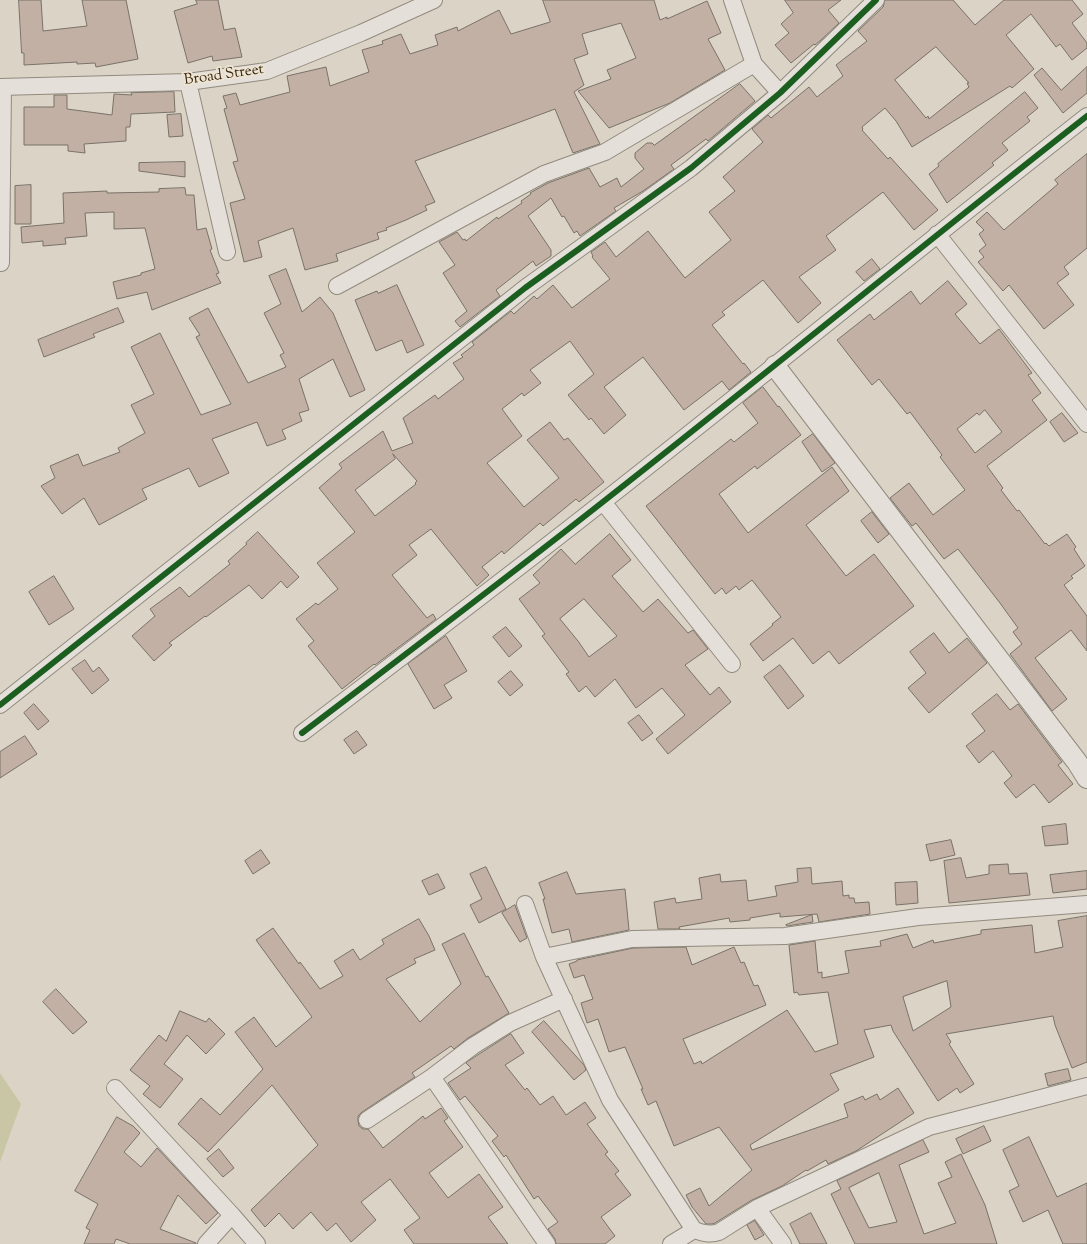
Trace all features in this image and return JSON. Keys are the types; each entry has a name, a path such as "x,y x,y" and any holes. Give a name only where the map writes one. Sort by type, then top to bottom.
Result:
{"street":[{"name":"Broad Street","path":"2,87 188,82 267,71 361,33 434,0"},
{"path":"732,0 754,64 780,93"},
{"path":"0,705 525,288 691,168 780,93 876,0"},
{"path":"337,286 544,174 605,152 754,64"},
{"path":"188,82 227,252"},
{"path":"1,263 2,87"},
{"path":"302,733 603,502 775,366 937,234 1087,116"},
{"path":"937,234 1084,414"},
{"path":"775,366 1077,762 1087,778"},
{"path":"603,502 732,664"},
{"path":"525,904 544,957 610,1100 694,1230"},
{"path":"544,957 632,939 785,936 918,917 1087,904"},
{"path":"367,1120 432,1077 473,1046 510,1023 564,999"},
{"path":"432,1077 547,1244"},
{"path":"671,1244 694,1230 713,1234 719,1232 758,1208 929,1127 1087,1086"},
{"path":"115,1088 258,1244"},
{"path":"758,1208 783,1244"},
{"path":"206,1244 232,1215"}],"shaded area":[{"path":"0,1073 21,1104 0,1162"}],"building":[{"path":"19,0 41,0 43,31 87,26 82,0 126,0 138,59 96,67 95,63 77,64 77,62 24,65"},
{"path":"196,0 218,0 224,30 235,28 242,57 213,61 212,56 188,63 174,11 197,4"},
{"path":"543,0 654,0 660,20 667,17 667,19 707,1 721,33 708,39 725,70 670,103 609,128 578,91 611,79 607,70 636,58 621,23 582,34 588,54 574,59 584,85 574,92 600,144 573,153 555,109 415,161 435,202 425,206 427,210 386,228 387,230 377,233 379,239 336,254 338,261 305,270 293,228 258,241 262,257 244,262 230,203 245,199 233,162 238,161 224,109 227,108 223,96 236,93 240,105 290,92 287,76 326,67 330,86 369,72 362,50 383,44 382,41 401,34 410,54 438,45 435,35 457,27 458,31 499,10 511,34 550,22"},
{"path":"785,0 841,0 828,10 839,23 815,45 814,44 791,63 775,45 789,33 781,24 793,13"},
{"path":"885,0 953,0 975,25 1004,0 1072,0 1083,14 1072,23 1087,43 1087,48 1072,60 1060,44 1056,47 1031,14 1006,35 1034,69 1012,88 1010,86 912,147 896,121 885,108 862,127 862,130 888,159 890,157 938,210 914,230 883,192 826,236 836,250 799,277 821,303 798,323 763,280 722,312 725,315 712,325 751,372 729,390 722,381 684,410 643,357 604,387 626,415 604,434 591,418 589,420 568,395 594,374 570,341 530,370 541,383 524,396 522,393 502,409 522,436 487,463 524,507 559,478 527,440 550,422 564,440 568,438 604,482 579,502 576,499 543,526 540,523 504,554 502,551 482,567 489,575 477,586 431,529 409,545 417,555 392,575 427,618 433,614 436,619 342,689 308,646 314,641 296,619 316,603 318,605 338,589 317,563 355,532 319,488 342,468 339,464 383,431 392,451 413,443 403,418 435,395 438,399 464,379 453,363 463,357 461,355 474,345 472,342 511,311 514,314 534,296 537,299 553,285 572,308 610,279 592,257 591,252 605,242 616,257 648,231 685,278 731,240 709,212 735,191 723,177 763,142 752,129 768,115 771,118 809,87 817,97 843,76 836,65 867,41 858,31 883,7","holes":["936,47 969,83 967,83 969,87 929,119 928,116 926,118 895,80","393,454 417,481 415,483 416,484 375,516 355,490 395,459"]},
{"path":"1087,67 1087,93 1063,113 1034,75 1042,68 1061,90"},
{"path":"740,84 755,101 708,141 706,139 671,165 674,169 643,191 614,208 616,211 580,236 577,231 574,233 564,216 562,217 551,198 528,216 551,250 551,256 536,266 533,261 496,290 500,296 460,327 455,321 467,311 443,273 455,265 439,242 457,232 463,240 465,239 466,241 497,217 498,219 522,203 521,201 531,194 530,193 548,183 589,168 600,187 617,178 621,187 644,169 635,158 635,153 647,143 652,143 654,145"},
{"path":"174,92 175,112 131,114 130,127 126,127 126,141 84,144 85,153 68,151 68,145 24,145 24,107 54,107 54,95 67,95 67,109 112,115 114,94 132,95 131,93"},
{"path":"1025,92 1038,108 1027,117 1030,121 1002,143 1008,150 992,163 994,165 947,203 929,174 939,166 938,164"},
{"path":"181,114 183,136 169,137 167,115"},
{"path":"1087,154 1087,248 1064,267 1069,274 1057,283 1074,305 1044,329 1009,285 1003,291 978,262 984,257 979,251 986,245 979,234 984,230 976,222 987,212 1004,230 1058,184 1055,180"},
{"path":"185,162 185,177 139,171 139,163"},
{"path":"31,185 31,224 15,224 15,186"},
{"path":"185,188 186,195 194,195 197,230 206,228 212,249 210,250 219,273 216,274 221,283 152,310 147,292 117,299 113,282 141,275 141,273 155,269 145,228 114,229 114,212 85,213 87,236 65,238 66,244 43,246 43,241 22,243 21,227 64,223 63,193 107,191 107,193 159,192 159,189"},
{"path":"872,259 880,269 864,281 856,272"},
{"path":"286,269 302,312 320,297 333,313 365,390 350,397 333,359 299,379 309,410 299,413 302,421 282,430 286,439 267,446 257,422 212,439 229,473 199,487 189,468 142,489 147,499 99,525 84,498 62,514 41,486 55,478 50,466 78,454 83,466 120,452 118,448 145,433 131,405 154,394 131,347 160,333 201,415 231,404 196,337 200,335 189,318 208,308 248,383 286,367 280,355 284,353 264,313 281,304 269,276"},
{"path":"948,281 967,304 955,314 980,344 999,329 1032,373 1028,375 1041,393 1032,400 1047,420 987,466 1003,488 1001,490 1017,511 1019,510 1045,544 1046,543 1049,546 1067,534 1076,547 1074,549 1085,566 1071,576 1073,578 1064,585 1087,616 1087,651 1071,630 1035,658 1067,699 1052,711 1010,654 1022,644 1013,632 1018,628 1000,603 958,549 944,559 916,523 912,526 890,498 909,483 933,515 965,490 940,457 942,455 910,412 907,414 879,379 872,385 837,340 870,314 874,320 911,291 920,304","holes":["985,410 1002,432 975,453 957,429 977,413 979,415"]},
{"path":"397,285 424,345 407,353 402,340 376,351 355,300"},
{"path":"118,308 124,322 93,334 95,337 44,357 38,340"},
{"path":"763,387 801,435 757,469 755,466 719,494 748,533 832,467 849,491 806,525 846,576 874,554 914,606 839,664 829,651 813,664 793,638 763,661 750,644 781,617 752,580 739,590 736,586 726,594 722,588 715,594 646,506 731,439 734,442 758,423 743,403"},
{"path":"1062,413 1078,433 1064,442 1050,422"},
{"path":"813,434 835,463 822,472 802,442"},
{"path":"872,512 889,534 878,543 861,521"},
{"path":"258,532 299,577 287,588 281,581 262,599 249,585 169,643 172,645 154,661 132,636 155,616 150,609 180,587 189,597 230,564 228,561"},
{"path":"610,534 631,560 612,576 643,612 658,599 688,633 693,630 708,649 685,665 710,695 719,687 731,702 668,754 656,739 685,715 662,688 636,708 615,679 595,697 586,686 579,692 566,674 569,672 542,636 545,634 519,599 540,583 533,575 561,549 575,564","holes":["584,599 617,636 589,657 560,619"]},
{"path":"54,576 74,609 49,625 29,592"},
{"path":"506,627 522,646 509,657 493,637"},
{"path":"934,633 949,653 967,638 987,663 929,713 908,688 926,673 910,652"},
{"path":"446,636 467,671 444,685 452,698 434,709 408,664"},
{"path":"85,660 93,672 99,667 109,680 92,694 72,669"},
{"path":"780,665 804,696 788,709 764,677"},
{"path":"511,671 523,685 510,696 498,682"},
{"path":"997,694 1010,710 1018,704 1062,762 1058,765 1073,784 1049,803 1034,784 1016,798 1004,783 1012,776 993,751 979,763 966,746 985,731 972,714"},
{"path":"34,704 49,721 38,730 24,713"},
{"path":"639,715 653,733 642,741 628,723"},
{"path":"357,731 367,745 354,754 344,740"},
{"path":"25,736 37,754 0,778 0,752"},
{"path":"1066,824 1068,844 1045,846 1042,827"},
{"path":"951,840 955,855 930,861 926,845"},
{"path":"261,850 270,863 253,874 245,861"},
{"path":"961,858 966,878 989,874 989,865 1008,864 1009,874 1027,873 1030,895 949,903 944,861"},
{"path":"486,867 506,909 479,923 470,905 482,899 470,874"},
{"path":"811,868 812,884 842,881 843,896 849,895 849,898 854,898 855,903 869,902 870,914 819,922 817,914 780,917 780,913 750,918 750,920 730,922 729,918 679,927 680,929 658,929 654,902 675,898 676,903 702,899 699,878 720,874 721,882 746,880 748,901 777,896 775,886 798,882 797,869"},
{"path":"1087,871 1087,889 1053,893 1050,875"},
{"path":"567,872 576,894 625,889 629,930 572,942 569,929 552,933 543,899 545,899 539,883"},
{"path":"438,874 445,888 429,895 422,881"},
{"path":"917,882 918,903 896,905 895,883"},
{"path":"515,905 527,938 520,942 502,913"},
{"path":"812,915 813,922 786,925"},
{"path":"1087,916 1087,1062 1072,1068 1055,1025 1053,1016 946,1034 951,1042 949,1044 974,1084 960,1093 957,1088 938,1101 893,1031 891,1025 864,1030 874,1057 830,1074 839,1090 750,1145 752,1150 848,1117 844,1104 863,1096 865,1100 877,1094 880,1100 898,1088 914,1113 856,1151 828,1164 826,1160 807,1171 806,1170 782,1186 752,1200 712,1224 706,1224 692,1207 686,1195 700,1188 709,1206 752,1170 719,1127 674,1146 656,1101 648,1105 641,1089 643,1089 625,1047 609,1052 598,1019 587,1023 581,1003 593,999 584,975 574,978 569,964 577,960 633,948 686,947 692,965 734,947 741,963 744,962 754,986 758,985 766,1005 683,1039 694,1064 701,1061 702,1064 787,1010 815,1052 838,1044 828,992 799,995 797,992 794,993 789,945 815,941 818,973 822,972 822,978 849,973 845,951 881,946 880,941 907,934 913,948 933,940 934,943 981,934 981,930 1032,925 1035,953 1063,947 1058,921","holes":["947,981 951,1007 913,1031 903,997"]},
{"path":"419,919 435,950 414,959 416,963 386,979 420,1022 461,984 442,944 464,933 486,977 488,976 509,1013 468,1038 454,1049 451,1046 412,1073 415,1077 358,1116 359,1126 363,1129 368,1129 383,1148 423,1116 425,1119 441,1108 448,1118 444,1121 463,1147 429,1173 448,1198 479,1174 503,1207 488,1217 508,1244 414,1244 404,1230 420,1218 390,1179 361,1202 376,1220 351,1242 336,1223 327,1231 311,1212 293,1229 279,1213 265,1227 251,1210 318,1145 272,1085 208,1152 178,1124 201,1098 220,1115 263,1069 235,1032 254,1017 276,1047 312,1017 256,940 273,928 299,964 300,962 320,989 343,976 334,961 353,949 360,960 384,944 382,940"},
{"path":"56,989 87,1022 73,1034 43,1002"},
{"path":"180,1011 206,1022 209,1018 225,1034 206,1054 187,1035 164,1064 183,1079 160,1108 143,1094 150,1086 130,1070 159,1035 166,1041"},
{"path":"544,1021 584,1065 586,1070 574,1080 532,1032"},
{"path":"511,1034 524,1053 505,1065 525,1090 527,1088 540,1105 553,1096 566,1115 585,1102 596,1118 587,1124 608,1152 605,1154 619,1171 615,1174 631,1195 601,1217 615,1236 605,1244 556,1244 555,1239 548,1229 558,1222 538,1196 534,1199 506,1155 504,1157 492,1141 498,1136 465,1096 460,1100 448,1083 471,1068 466,1063"},
{"path":"1068,1069 1071,1080 1048,1086 1045,1074"},
{"path":"117,1117 133,1126 140,1133 124,1152 141,1167 157,1148 218,1213 206,1224 178,1195 160,1229 196,1244 130,1244 116,1239 114,1244 84,1244 90,1230 86,1228 98,1204 75,1191"},
{"path":"984,1126 991,1141 963,1154 956,1139"},
{"path":"1029,1137 1057,1197 1087,1183 1087,1244 1063,1244 1048,1210 1023,1222 1009,1191 1019,1186 1003,1150"},
{"path":"923,1140 929,1152 899,1165 924,1234 956,1223 938,1183 952,1177 945,1162 961,1154 985,1205 997,1244 855,1244 831,1194 841,1189 837,1181","holes":["879,1173 897,1222 869,1228 849,1188"]},
{"path":"219,1149 234,1168 223,1177 207,1159"},
{"path":"811,1213 827,1244 800,1244 790,1224"},
{"path":"755,1221 764,1235 755,1240 747,1225"}],"cycle path":[{"path":"0,705 525,288 691,168 780,93 876,0"},
{"path":"302,733 604,501 1087,116"}]}
